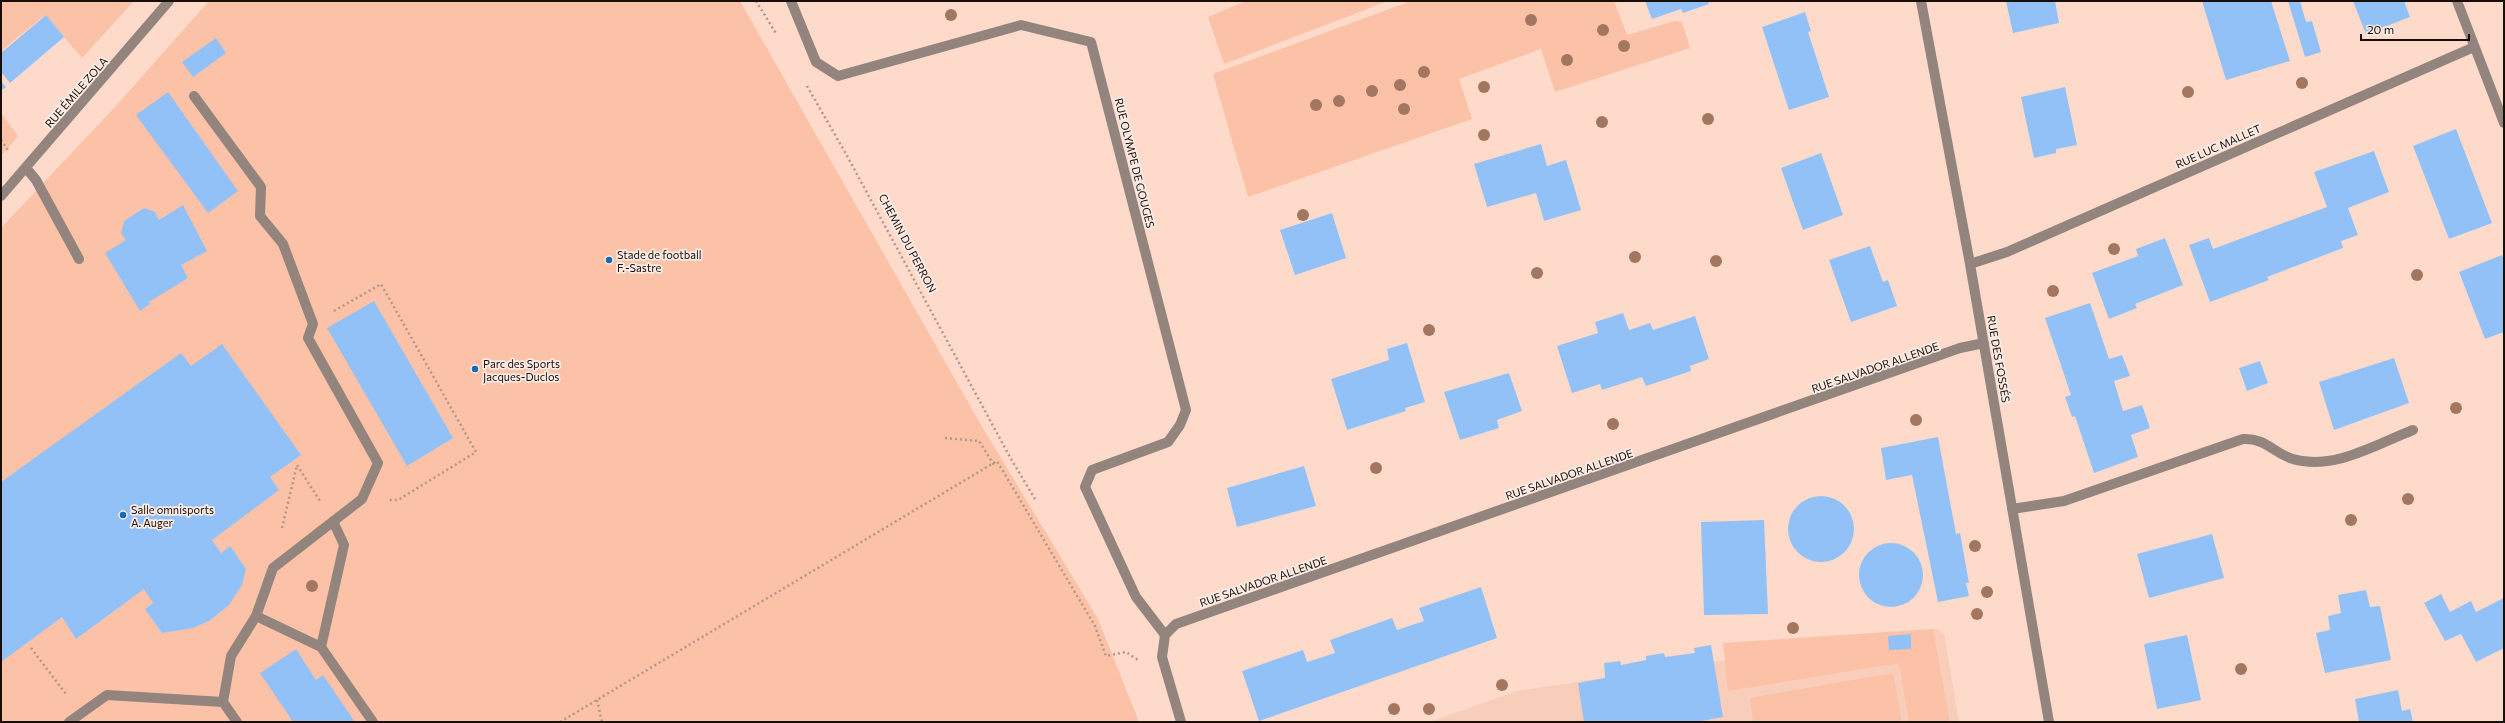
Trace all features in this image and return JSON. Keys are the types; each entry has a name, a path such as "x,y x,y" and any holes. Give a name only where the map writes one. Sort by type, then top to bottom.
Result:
{"street":[{"name":"RUE ÉMILE ZOLA","path":"1,196 169,1"},
{"name":"RUE OLYMPE DE GOUGES","path":"791,1 816,62 838,76 1020,25 1091,42 1186,410 1180,425 1168,442 1092,470 1085,488 1136,597 1165,635"},
{"name":"RUE DES FOSSÉS","path":"1921,1 1970,264 2049,722"},
{"path":"2457,1 2504,123"},
{"name":"RUE LUC MALLET","path":"1970,264 2007,252 2474,47"},
{"path":"194,96 262,187 260,216 283,244 313,324 308,338 378,463 362,499 273,568 256,616 231,656 223,702 237,722"},
{"path":"26,168 36,180 79,259"},
{"name":"RUE SALVADOR ALLENDE","path":"1165,635 1176,624 1960,348 1984,343"},
{"path":"2012,509 2064,500 2243,439 2256,438 2292,459 2314,463 2330,461 2346,456 2413,430"},
{"path":"321,647 344,545 333,521"},
{"path":"256,616 321,647 373,722"},
{"path":"1165,635 1162,657 1181,722"},
{"path":"69,722 107,695 223,702"}],"path":[{"path":"756,1 780,41"},
{"name":"CHEMIN DU PERRON","path":"803,81 846,154 1011,459 1035,498"},
{"path":"313,324 381,284 476,452 398,500 362,499"},
{"path":"945,438 979,441 994,465"},
{"path":"560,722 994,465 997,461 1095,626 1106,656 1126,652 1143,664"},
{"path":"273,568 298,465 333,521"},
{"path":"31,648 80,713"},
{"path":"597,700 602,722"}],"shaded area":[{"path":"5,1 134,1 82,58 45,15 1,51 1,3"},
{"name":"Parc des Sports Jacques-Duclos","path":"209,1 740,1 981,425 1098,619 1139,722 1,722 1,228 114,108"},
{"path":"1246,1 1388,1 1224,64 1208,17"},
{"path":"1411,1 1614,1 1627,35 1675,21 1682,22 1690,48 1555,92 1541,49 1459,79 1472,119 1248,197 1213,74"},
{"path":"1,113 18,136 1,156"},
{"path":"1933,629 1950,722 1909,722 1899,663 1728,691 1723,643"},
{"path":"1936,629 1944,634 1959,722 1430,722 1517,691"},
{"path":"1893,673 1902,722 1753,722 1750,698"}],"building":[{"path":"1645,1 1708,1 1709,4 1683,13 1681,9 1652,19"},
{"path":"2006,1 2055,1 2059,23 2013,33"},
{"path":"2202,1 2271,1 2290,61 2226,80"},
{"path":"2288,1 2300,1 2306,22 2312,21 2321,52 2305,57"},
{"path":"2353,1 2404,1 2410,17 2366,34"},
{"path":"1805,12 1811,31 1808,32 1829,97 1789,110 1762,27"},
{"path":"46,15 64,37 10,83 1,72 1,53"},
{"path":"216,38 226,53 193,77 182,62"},
{"path":"1,81 6,87 1,91"},
{"path":"2065,87 2077,145 2056,149 2056,153 2034,158 2021,97"},
{"path":"168,92 238,191 208,213 136,115"},
{"path":"2456,129 2492,223 2449,239 2413,146"},
{"path":"1541,144 1547,166 1566,160 1581,210 1544,221 1536,193 1487,207 1474,164"},
{"path":"2374,151 2389,192 2348,208 2358,235 2341,241 2343,248 2267,277 2269,280 2210,302 2189,245 2209,238 2213,249 2327,207 2314,172"},
{"path":"1821,153 1843,215 1803,230 1781,168"},
{"path":"183,205 207,251 181,265 188,278 149,302 150,304 140,311 105,253 126,240 121,233 124,221 144,208 155,212 159,220"},
{"path":"1332,213 1346,258 1295,275 1280,230"},
{"path":"2165,238 2183,285 2135,304 2137,308 2109,319 2092,273 2138,256 2136,249"},
{"path":"1870,246 1883,282 1888,280 1897,306 1851,322 1829,260"},
{"path":"2502,255 2504,261 2504,332 2485,339 2459,272"},
{"path":"374,301 453,438 407,466 327,328"},
{"path":"2090,303 2109,359 2122,355 2130,376 2114,381 2123,411 2142,405 2150,428 2131,435 2138,457 2094,473 2075,416 2072,417 2065,397 2071,395 2045,318"},
{"path":"1623,313 1629,330 1650,323 1653,330 1695,316 1709,359 1690,366 1691,371 1646,386 1642,377 1602,390 1600,384 1572,393 1557,346 1598,333 1595,322"},
{"path":"1407,343 1425,402 1405,408 1406,411 1347,430 1331,379 1389,360 1387,349"},
{"name":"Salle omnisports A. Auger","path":"222,344 301,455 270,477 279,490 212,540 221,553 230,546 246,569 242,585 229,605 209,621 193,628 162,633 145,609 153,603 144,589 76,639 62,617 1,662 1,482 181,353 191,366"},
{"path":"2394,358 2409,403 2334,430 2319,382"},
{"path":"2260,361 2268,383 2247,391 2239,368"},
{"path":"1509,373 1522,411 1497,420 1499,428 1460,440 1444,392"},
{"path":"1938,437 1956,534 1960,533 1969,583 1966,583 1969,596 1938,602 1912,475 1886,480 1881,448"},
{"path":"1304,466 1316,506 1237,527 1227,488"},
{"path":"1821,496 1834,499 1844,506 1851,516 1854,529 1851,542 1844,552 1834,559 1821,562 1808,559 1798,552 1791,542 1788,529 1791,516 1798,506 1808,499"},
{"path":"1764,520 1768,614 1704,615 1701,522"},
{"path":"2212,534 2224,578 2149,598 2137,554"},
{"path":"1885,543 1897,543 1914,552 1921,563 1923,575 1921,587 1914,598 1897,607 1885,607 1873,602 1864,593 1859,581 1859,569 1864,557 1873,548"},
{"path":"1481,587 1497,638 1259,721 1242,671 1303,650 1307,662 1335,653 1330,640 1392,618 1397,630 1424,621 1419,608"},
{"path":"2366,590 2370,607 2380,606 2391,660 2325,673 2316,633 2330,630 2328,616 2341,613 2338,595"},
{"path":"2441,594 2450,612 2471,601 2476,612 2504,598 2504,648 2476,662 2461,634 2445,641 2424,603"},
{"path":"1911,634 1911,649 1889,650 1888,636"},
{"path":"2187,635 2201,700 2157,709 2144,644"},
{"path":"1711,645 1723,717 1696,722 1584,722 1578,683 1605,678 1604,663 1620,661 1621,665 1646,660 1646,656 1664,653 1665,657 1695,653 1694,648"},
{"path":"296,649 316,680 323,675 355,722 293,722 260,673"},
{"path":"2398,690 2402,711 2410,709 2413,722 2359,722 2355,699"}],"place":[{"name":"Stade de football F.-Sastre","path":"609,260"},
{"name":"Parc des Sports Jacques-Duclos","path":"475,369"},
{"name":"Salle omnisports A. Auger","path":"123,515"}]}
